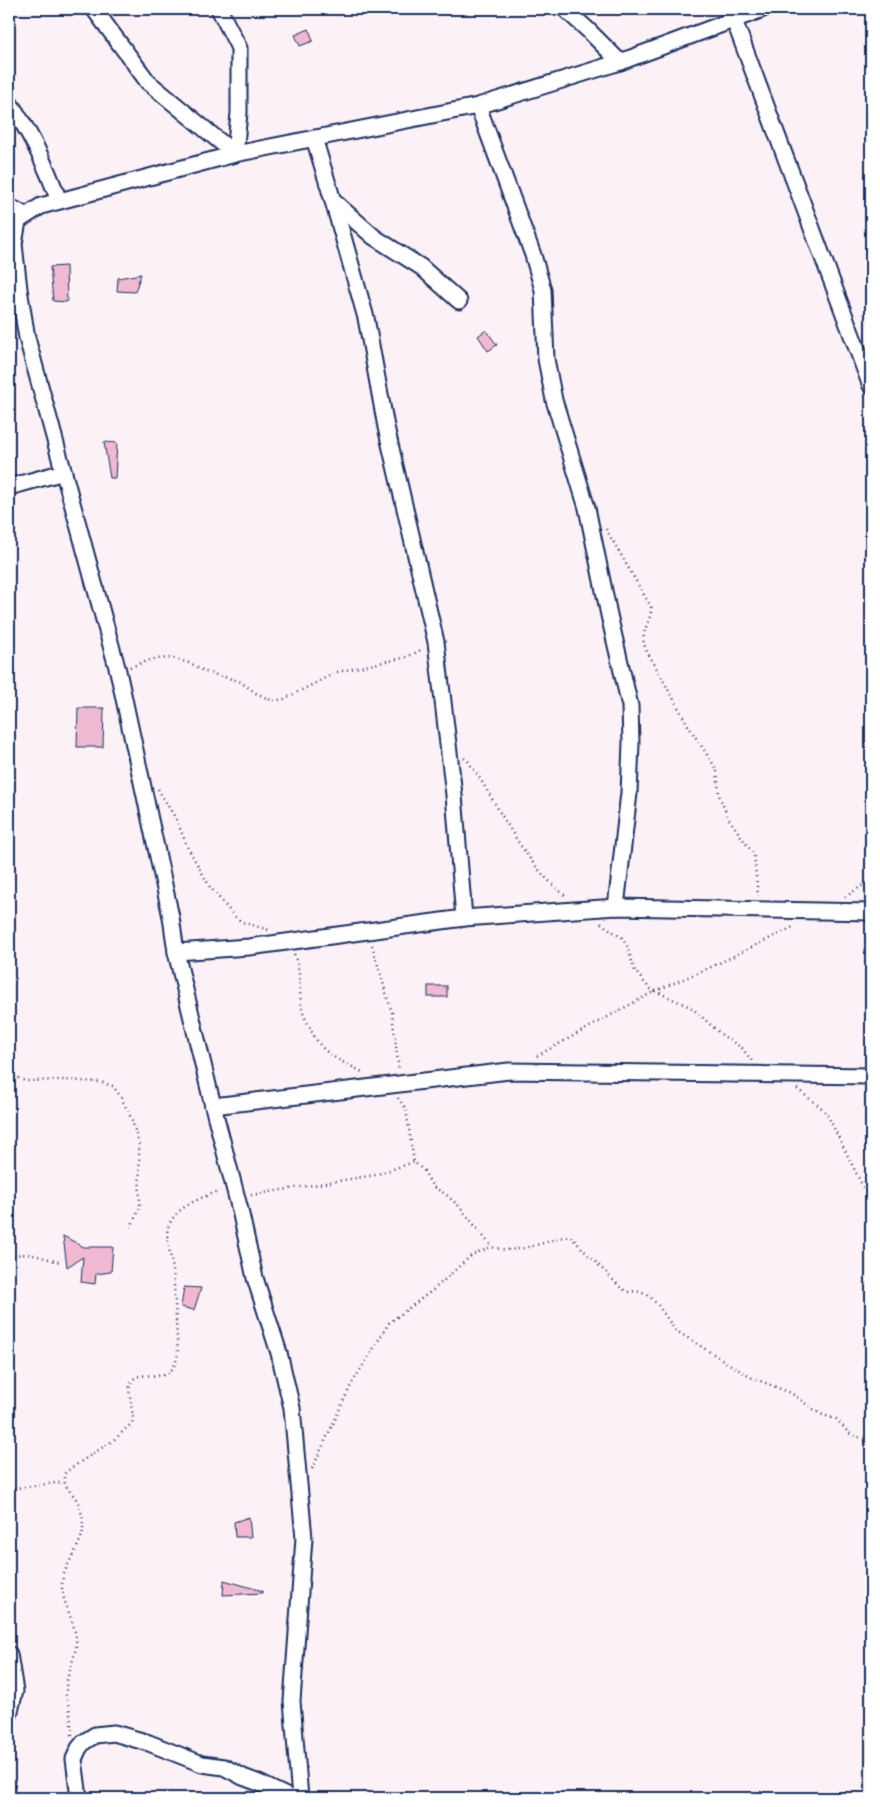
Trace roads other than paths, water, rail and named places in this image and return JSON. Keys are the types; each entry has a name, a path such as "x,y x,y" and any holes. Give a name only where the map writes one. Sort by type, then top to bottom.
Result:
{"street":[{"path":"94,9 148,82 235,154"},
{"path":"219,9 239,48 239,113 235,154"},
{"path":"565,9 620,62"},
{"path":"79,1798 74,1759 79,1748 84,1742 95,1735 114,1734 142,1741 202,1764 224,1767 291,1797 298,1776 292,1701 304,1538 292,1408 279,1353 255,1278 176,952 171,917 118,671 27,338 14,244 18,221 41,206 235,154 478,106 620,62 764,9"},
{"path":"734,20 871,386"},
{"path":"9,102 26,126 40,153 59,201"},
{"path":"478,106 533,255 543,290 546,359 554,400 587,508 630,706 631,743 628,793 616,907"},
{"path":"314,138 366,318 386,427 436,642 454,795 464,918"},
{"path":"333,201 374,237 421,267 459,301"},
{"path":"9,209 14,208 25,215"},
{"path":"9,487 64,472"},
{"path":"176,952 249,947 464,918 616,907 871,912"},
{"path":"213,1106 509,1071 871,1076"},
{"path":"9,1654 15,1691 9,1715"}]}
